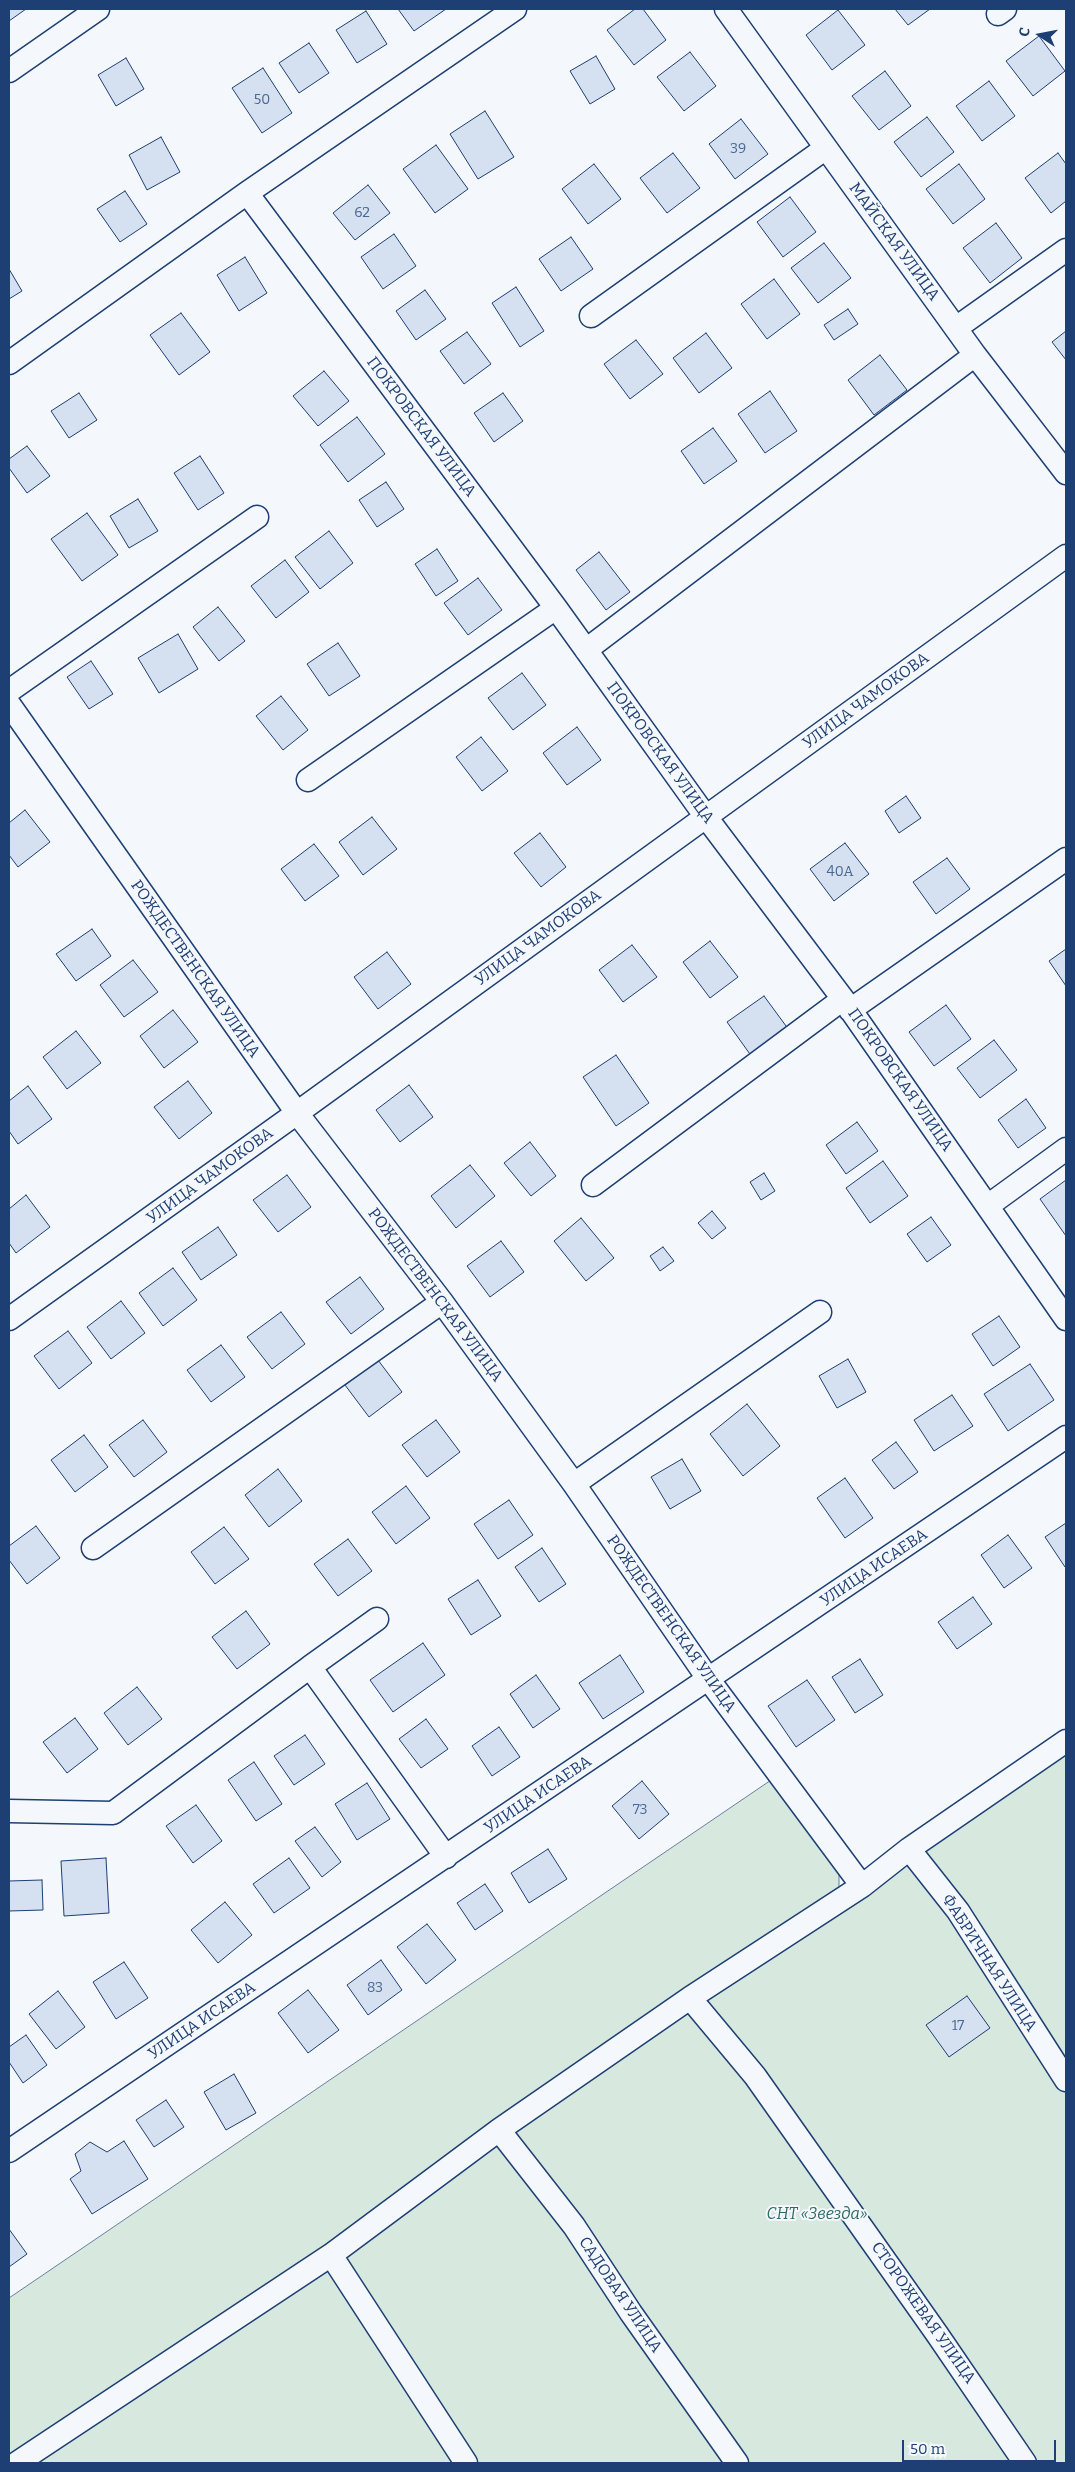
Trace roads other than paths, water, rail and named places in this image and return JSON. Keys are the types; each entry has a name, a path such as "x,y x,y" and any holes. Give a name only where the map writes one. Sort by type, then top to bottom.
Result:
{"street":[{"path":"9,71 98,9"},
{"path":"9,363 247,194 515,9"},
{"name":"МАЙСКАЯ УЛИЦА","path":"726,9 975,355 1066,473"},
{"path":"591,316 826,148"},
{"name":"ПОКРОВСКАЯ УЛИЦА","path":"247,194 556,608 706,817 847,1004 1066,1318"},
{"path":"956,328 1066,250"},
{"path":"586,650 975,355"},
{"path":"9,692 257,517"},
{"name":"УЛИЦА ЧАМОКОВА","path":"9,1319 297,1113 1066,556"},
{"path":"308,780 556,608"},
{"name":"РОЖДЕСТВЕНСКАЯ УЛИЦА","path":"9,704 297,1113 442,1302 574,1484 709,1680 862,1886"},
{"path":"593,1185 847,1004 1066,859"},
{"path":"989,1205 1066,1149"},
{"path":"93,1548 442,1302"},
{"path":"574,1484 820,1312"},
{"name":"УЛИЦА ИСАЕВА","path":"9,2151 709,1680 1066,1437"},
{"path":"9,1811 112,1813 377,1619"},
{"path":"310,1667 446,1857"},
{"path":"17,2463 331,2255 499,2130 690,1998 862,1886 909,1849 1062,1751"},
{"name":"ФАБРИЧНАЯ УЛИЦА","path":"909,1849 958,1911 1066,2080"},
{"name":"СТОРОЖЕВАЯ УЛИЦА","path":"690,1998 755,2076 932,2326 1026,2463"},
{"name":"САДОВАЯ УЛИЦА","path":"499,2130 574,2226 631,2313 737,2463"},
{"path":"331,2255 466,2463"}],"park label":[{"name":"СНТ «Звезда»","path":"817,2215"}]}
